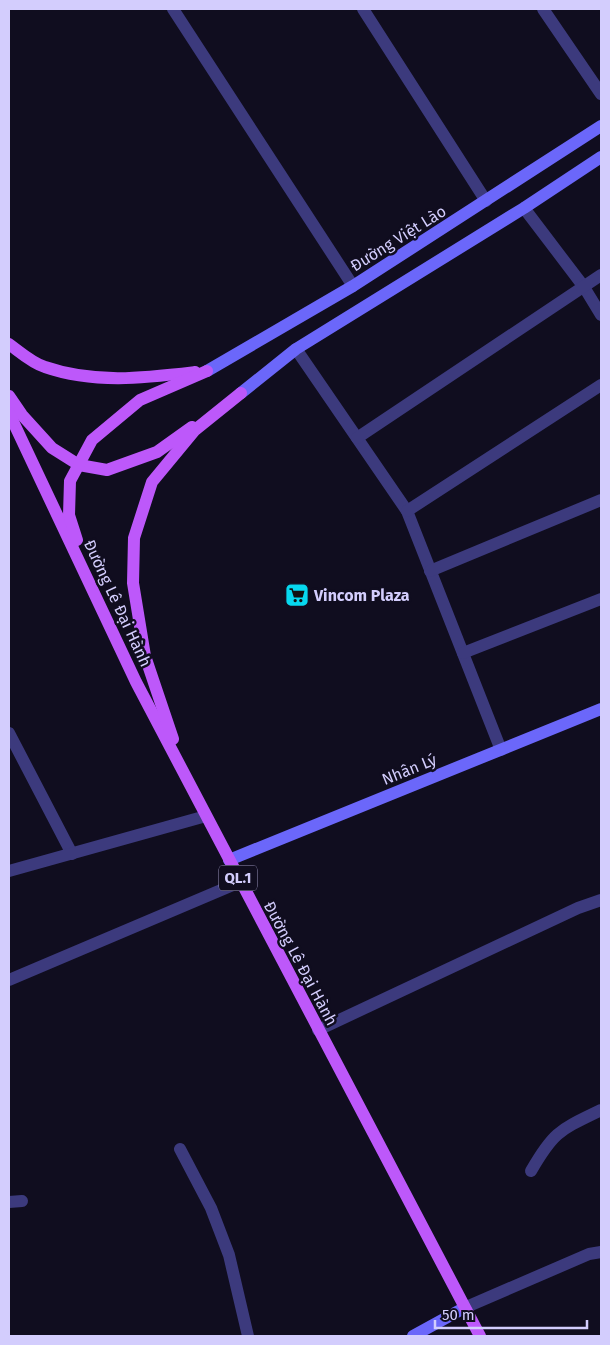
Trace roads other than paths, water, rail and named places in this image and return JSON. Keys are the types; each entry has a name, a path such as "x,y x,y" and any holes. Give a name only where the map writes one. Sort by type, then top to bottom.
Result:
{"main road":[{"name":"Đường Việt Lào","path":"207,371 353,286 601,126"},
{"path":"184,775 145,656 134,583 134,538 152,482 196,430 296,348 524,208 601,157"},
{"path":"9,344 43,366 90,378 142,378 207,371"},
{"path":"90,581 69,515 70,481 92,440 140,400 207,371"},
{"path":"9,396 22,415 52,448 79,464 108,470 157,452 241,393"},
{"name":"Đường Lê Đại Hành","path":"9,413 90,581 136,682 480,1336"},
{"name":"Nhân Lý","path":"229,860 601,709"},
{"path":"413,1336 464,1308"}],"street":[{"path":"173,9 353,286"},
{"path":"363,9 486,201"},
{"path":"542,9 601,94"},
{"path":"524,208 584,287 601,315"},
{"path":"357,438 601,275"},
{"path":"296,348 407,511 501,750"},
{"path":"407,511 601,385"},
{"path":"430,571 601,500"},
{"path":"463,654 601,599"},
{"path":"9,733 72,854"},
{"path":"9,871 206,816"},
{"path":"9,980 240,882"},
{"path":"318,1030 578,908 601,900"},
{"path":"531,1171 548,1142 558,1132 601,1110"},
{"path":"180,1149 210,1208 229,1255 248,1336"},
{"path":"464,1308 589,1254 601,1252"}],"place":[{"name":"Vincom Plaza","path":"297,595"}]}
